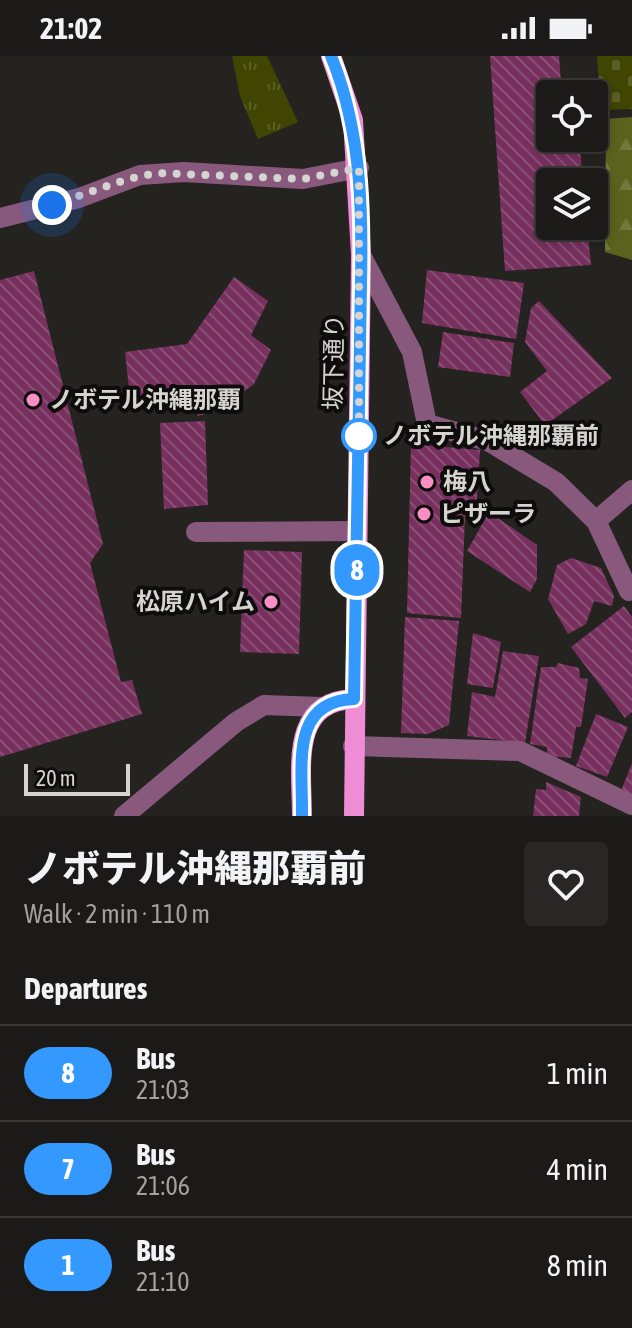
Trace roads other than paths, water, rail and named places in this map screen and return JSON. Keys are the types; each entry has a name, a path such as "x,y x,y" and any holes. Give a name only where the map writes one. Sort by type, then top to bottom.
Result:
{"main road":[{"name":"坂下通り","path":"331,56 353,120 359,168 361,255 354,816"},
{"path":"302,816 303,748 308,723 321,707 336,700 354,699"}],"street":[{"path":"0,218 79,198 140,175 184,172 303,179 359,168"},
{"path":"361,255 412,352 427,424 488,441 556,482 596,521 629,591"},
{"path":"596,521 632,490"},
{"path":"196,532 357,531"},
{"path":"124,816 236,722 264,705 321,707"},
{"path":"353,746 520,751 632,805"}],"place":[{"name":"ノボテル沖縄那覇","path":"33,400"},
{"name":"ノボテル沖縄那覇前","path":"359,436"},
{"name":"梅八","path":"427,482"},
{"name":"ピザーラ","path":"424,514"},
{"name":"松原ハイム","path":"271,602"}]}
